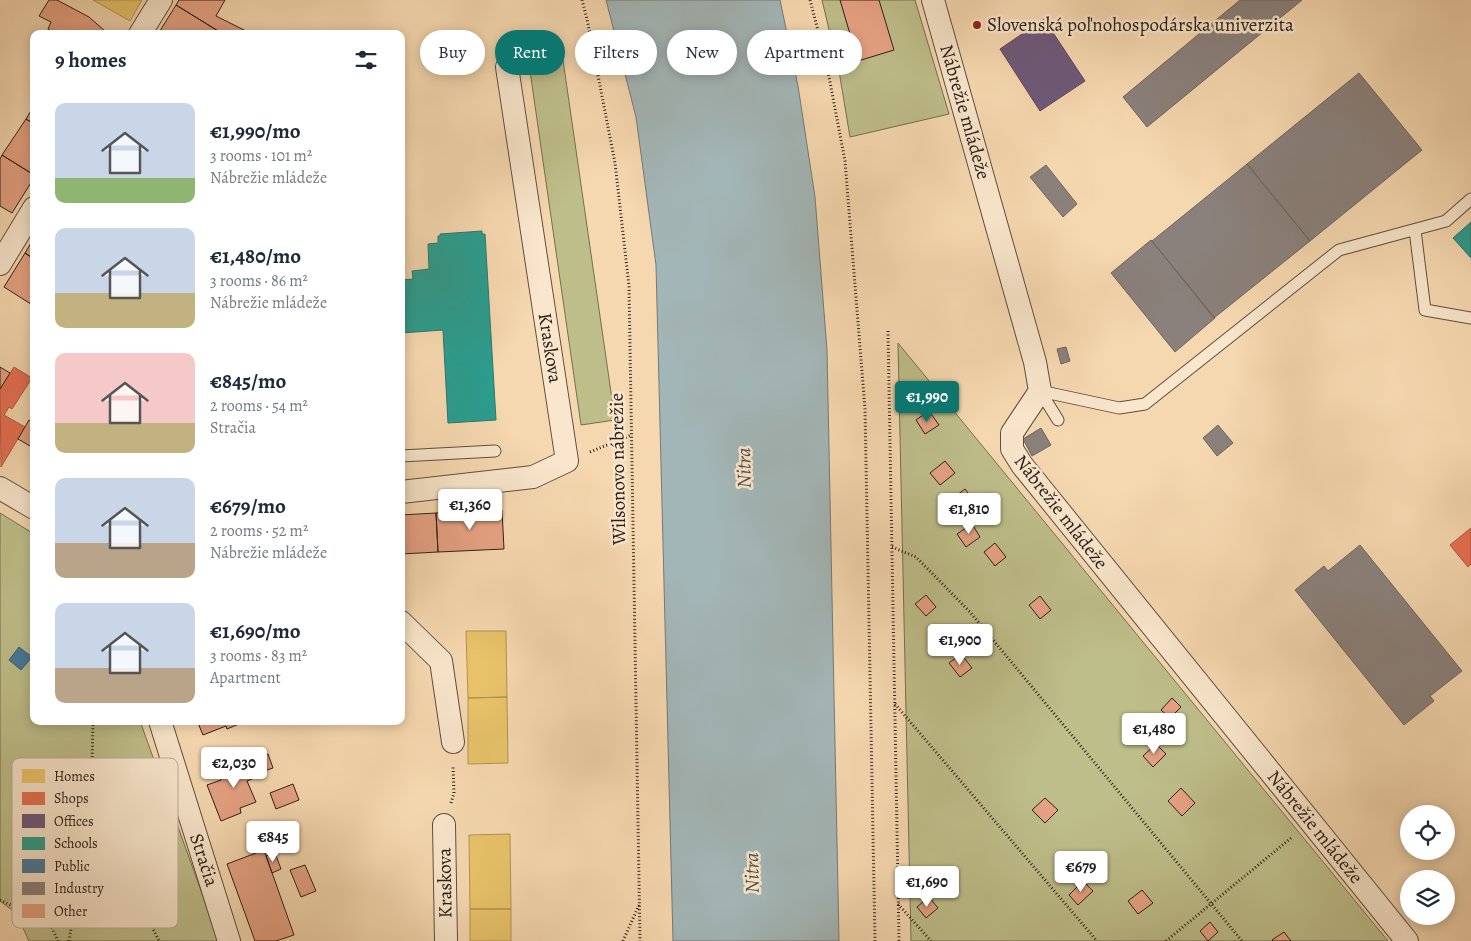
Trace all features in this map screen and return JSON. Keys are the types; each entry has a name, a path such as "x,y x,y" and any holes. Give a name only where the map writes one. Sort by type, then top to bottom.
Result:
{"street":[{"path":"142,30 161,0"},
{"name":"Nábrežie mládeže","path":"933,0 1032,352 1040,391 1012,432 1012,449 1022,465 1407,941"},
{"name":"Kraskova","path":"508,75 567,461"},
{"path":"0,264 30,215"},
{"path":"405,492 533,477 567,461"},
{"path":"0,488 30,506"},
{"path":"405,626 441,661 453,742"},
{"name":"Stračia","path":"161,725 172,758"},
{"name":"Stračia","path":"178,778 229,941"},
{"name":"Kraskova","path":"444,825 446,941"}],"lane":[{"path":"1040,391 1119,408 1145,404 1339,250 1446,222 1471,199"},
{"path":"1415,230 1425,310 1471,318"},
{"path":"1040,391 1058,420"},
{"path":"405,456 495,451"}],"path":[{"name":"Wilsonovo nábrežie","path":"582,0 616,173 629,286 640,941"},
{"path":"810,0 818,30"},
{"path":"829,75 845,161 865,409 875,941"},
{"path":"888,331 899,941"},
{"path":"567,461 631,435"},
{"path":"892,547 916,556 970,612 1242,941"},
{"path":"894,704 1097,941"},
{"path":"92,758 93,725"},
{"path":"444,825 454,793 453,742"},
{"path":"1166,941 1311,822"},
{"path":"0,900 12,906"},
{"path":"623,941 640,903"},
{"path":"898,904 931,941"},
{"path":"52,928 58,941"},
{"path":"69,941 71,928"},
{"path":"152,928 159,941"}],"green space":[{"path":"822,0 915,0 949,114 850,137 840,75 862,75 862,30 829,30"},
{"path":"565,74 615,420 581,425 531,75"},
{"path":"898,343 1388,941 911,941"},
{"path":"0,513 30,532 30,725 141,725 153,758 12,758 12,910 0,901"},
{"path":"178,827 219,941 29,941 23,928 178,928"}],"water":[{"name":"Nitra","path":"606,0 780,0 786,30 747,30 747,75 796,75 815,197 827,350 839,941 673,941 656,265 636,117 625,75 657,75 657,30 614,30"}],"building: Homes":[{"path":"93,0 142,0 130,21"},
{"path":"466,631 506,631 507,697 468,698"},
{"path":"507,697 508,763 468,764 468,698"},
{"path":"510,834 511,909 470,909 469,835"},
{"path":"470,909 511,909 511,941 470,941"}],"building: Shops":[{"path":"14,367 30,377 30,381 12,409 9,407 4,415 25,427 1,467 0,389"},
{"path":"1471,528 1471,564 1468,567 1450,545"}],"building: Offices":[{"path":"1044,19 1085,81 1040,111 1000,49"}],"building: Schools":[{"path":"1471,222 1471,258 1453,238"},
{"path":"482,231 482,234 485,234 496,420 448,423 443,330 405,333 405,280 413,279 412,271 429,269 428,244 438,243 438,236 440,234"}],"building: Public":[{"path":"19,647 30,655 30,659 21,670 9,660"}],"building: Industry":[{"path":"1240,0 1302,0 1147,127 1123,97"},
{"path":"1359,73 1422,150 1310,241 1247,164"},
{"path":"1247,164 1310,241 1214,318 1152,241"},
{"path":"1046,165 1077,204 1063,217 1030,177"},
{"path":"1151,240 1215,318 1175,352 1111,273"},
{"path":"1066,347 1070,361 1061,364 1057,349"},
{"path":"1218,425 1233,443 1217,456 1203,438"},
{"path":"1041,428 1051,445 1032,456 1023,439"},
{"path":"1360,545 1462,671 1430,696 1434,701 1404,725 1295,590 1324,566 1328,571"}],"building: Other":[{"path":"49,0 57,0 89,17 104,30 50,30 48,29 51,22 39,16"},
{"path":"179,0 225,0 216,16 244,30 217,30 176,5"},
{"path":"840,0 879,0 894,50 862,60 862,30 849,30"},
{"path":"176,5 217,30 160,30"},
{"path":"30,112 30,122 26,119"},
{"path":"26,119 30,122 30,172 2,155"},
{"path":"2,155 30,172 30,184 12,213 0,206 0,159"},
{"path":"30,245 30,256 25,253"},
{"path":"25,253 30,256 30,303 4,287"},
{"path":"0,367 10,373 0,389"},
{"path":"929,411 939,425 925,434 916,420"},
{"path":"29,420 30,420 30,446 18,439"},
{"path":"945,461 955,473 940,485 930,473"},
{"path":"965,489 971,497 955,509 949,501"},
{"path":"502,510 504,549 438,552 436,513"},
{"path":"436,513 438,552 405,554 405,515"},
{"path":"972,524 980,537 966,547 957,534"},
{"path":"995,543 1006,557 995,566 984,552"},
{"path":"926,595 936,607 926,616 915,604"},
{"path":"1040,596 1051,610 1040,619 1029,605"},
{"path":"961,654 972,668 960,677 949,663"},
{"path":"1172,698 1181,707 1170,718 1161,710"},
{"path":"199,725 236,725 227,729 226,726 203,735"},
{"path":"1156,744 1166,754 1153,767 1143,756"},
{"path":"268,754 273,768 264,771 259,758"},
{"path":"259,758 264,771 250,776 252,779 247,781 256,802 240,808 241,813 221,821 207,785 221,780 219,773"},
{"path":"293,784 299,800 276,809 270,793"},
{"path":"1181,788 1195,803 1182,816 1168,801"},
{"path":"1045,798 1058,810 1045,823 1032,810"},
{"path":"264,850 294,935 276,941 255,941 227,864"},
{"path":"275,853 281,869 272,873 266,856"},
{"path":"305,865 316,891 301,897 290,870"},
{"path":"1083,881 1093,891 1078,905 1069,895"},
{"path":"1142,890 1153,903 1138,914 1128,901"},
{"path":"929,897 938,908 926,918 917,907"},
{"path":"1210,922 1218,932 1208,941 1200,931"},
{"path":"1284,932 1291,941 1272,940"}],"place":[{"name":"Slovenská poľnohospodárska univerzita","path":"977,25"}]}
